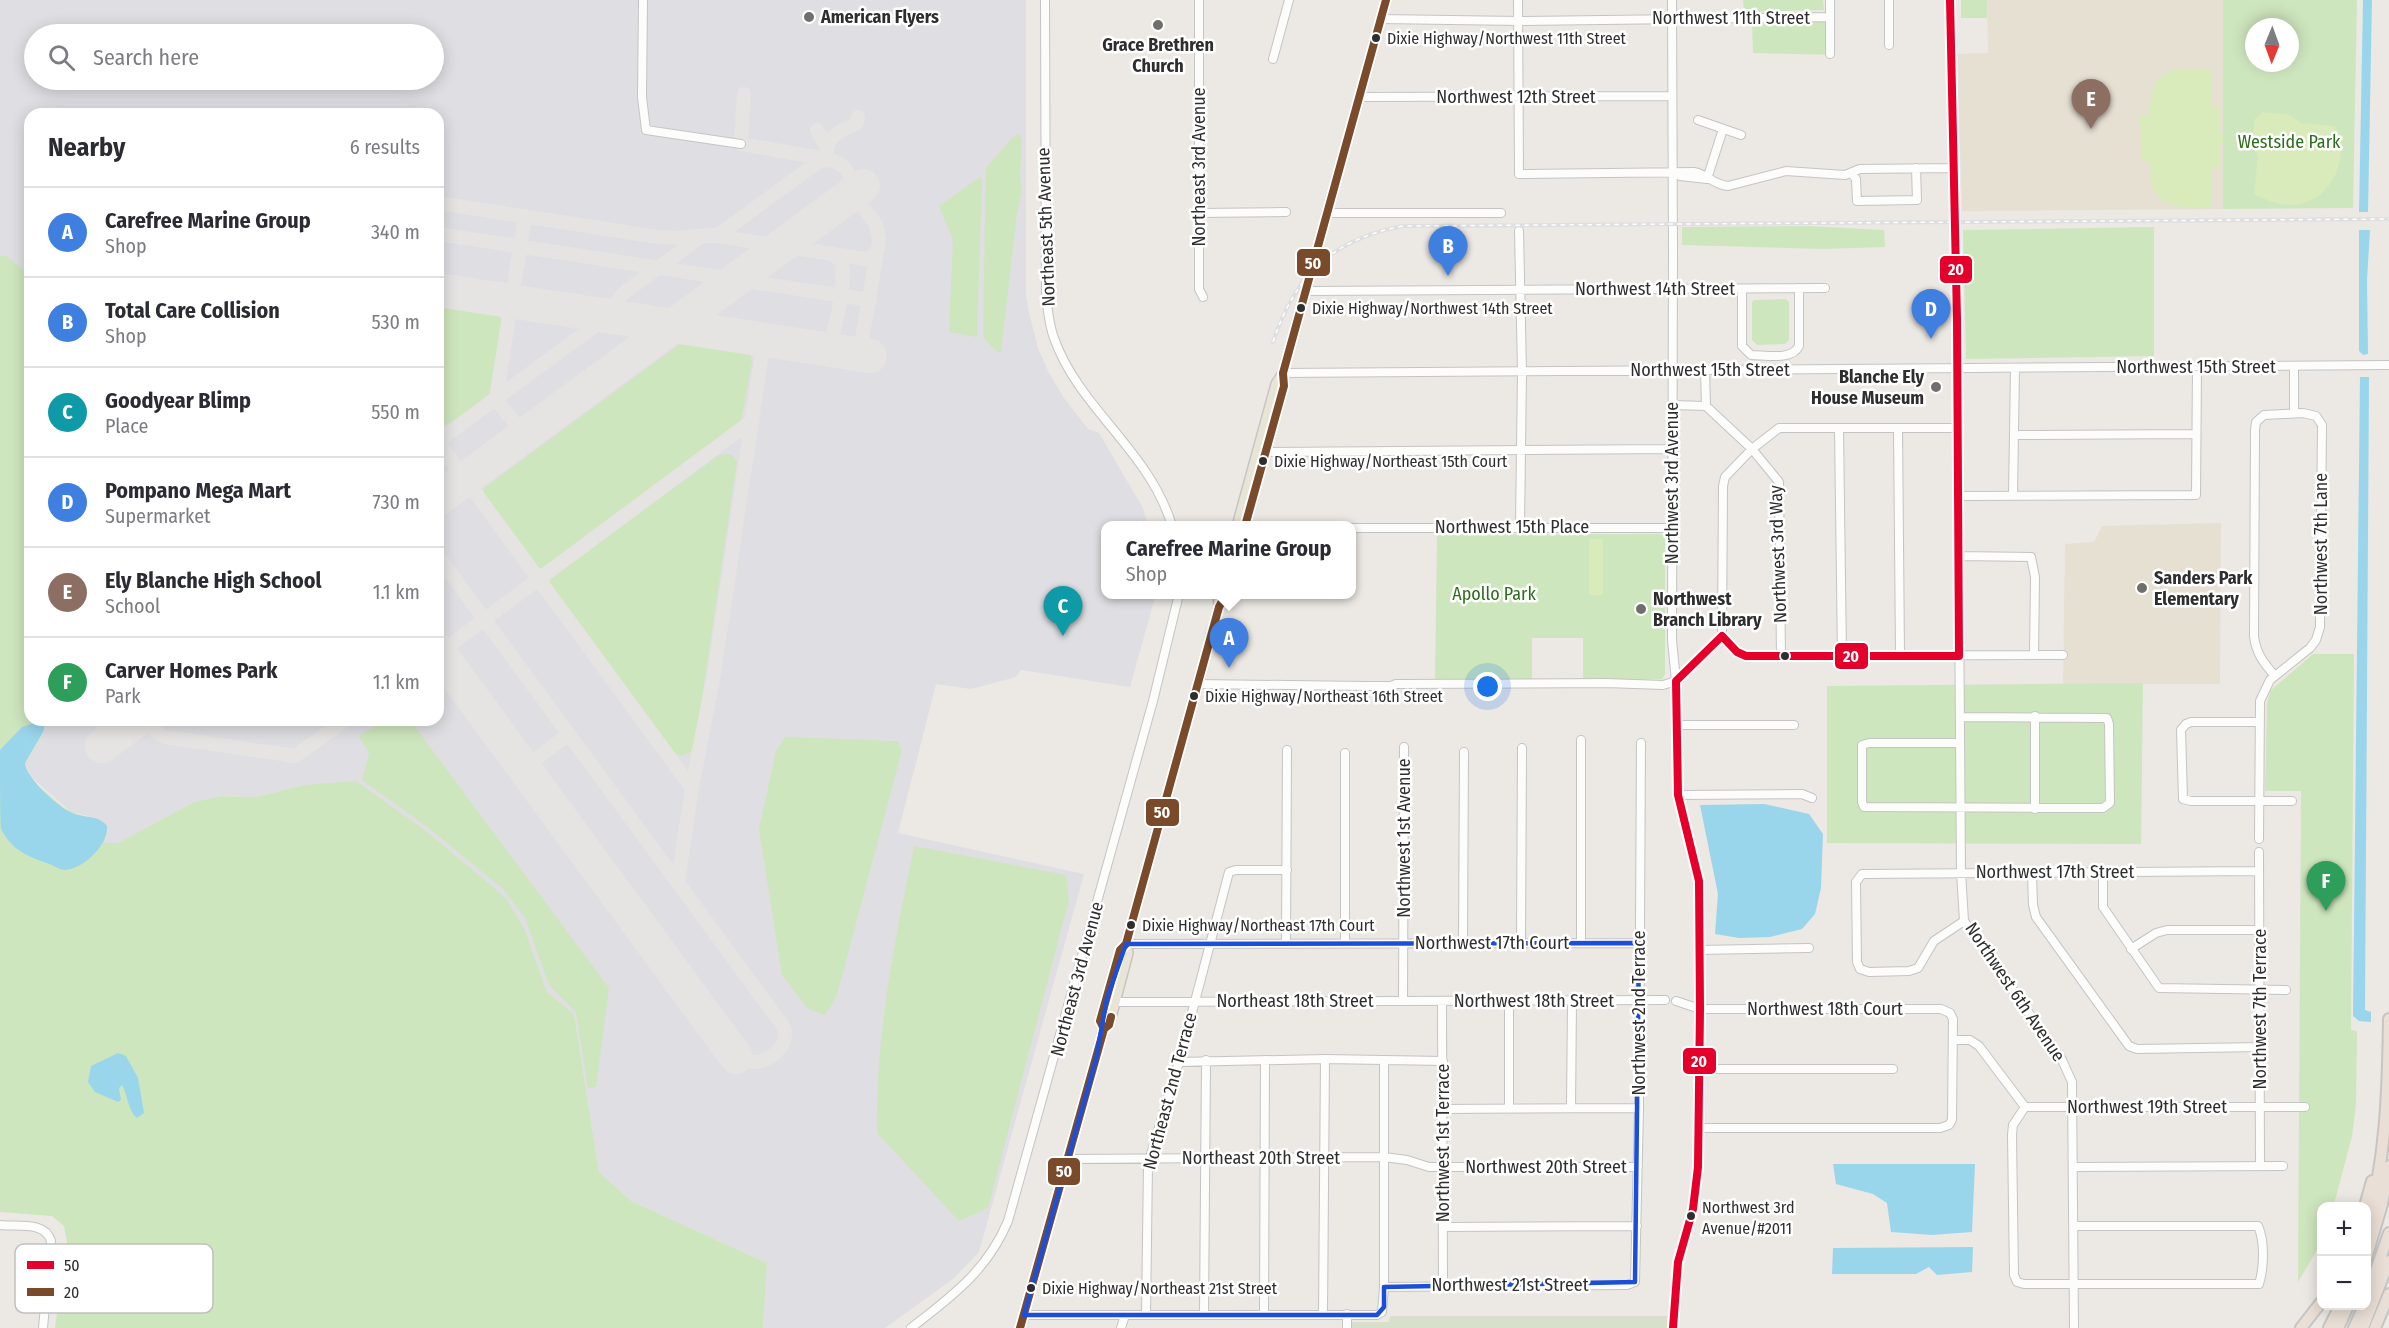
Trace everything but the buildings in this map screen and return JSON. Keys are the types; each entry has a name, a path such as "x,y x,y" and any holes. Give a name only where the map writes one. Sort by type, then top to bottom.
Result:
{"highway":[{"path":"2371,1212 2387,1120 2389,1019"},
{"path":"2366,1202 2387,1120"},
{"path":"2368,1256 2389,1166"},
{"path":"2371,1287 2389,1233"},
{"path":"2362,1328 2389,1261"},
{"path":"2375,1328 2389,1294"},
{"path":"2301,1328 2317,1307"},
{"path":"2383,1328 2389,1307"},
{"path":"2329,1328 2338,1310"},
{"path":"2338,1328 2346,1310"},
{"path":"2354,1328 2362,1310"}],"main road":[{"path":"1238,521 1276,384 1283,373 1386,0"},
{"path":"1246,521 1284,386 1283,373"},
{"path":"1218,599 1219,608"},
{"path":"1020,1328 1104,1029 1108,1024 1115,1002 1128,953 1126,944 1219,608 1224,599"},
{"path":"1104,1029 1100,1021 1120,950 1126,944"}],"street":[{"path":"643,0 642,97 646,130 741,144"},
{"name":"Northeast 5th Avenue","path":"1045,0 1046,297 1054,337 1067,365 1084,392 1147,471 1159,490 1171,521"},
{"name":"Northeast 3rd Avenue","path":"1199,0 1199,289 1203,297"},
{"path":"1274,59 1289,0"},
{"path":"1518,0 1519,174 1694,172 1728,186 1786,171 1852,174 1860,169 1954,168"},
{"name":"Northwest 3rd Avenue","path":"1672,0 1673,659 1676,681 1678,795 1699,881 1700,950 1698,1167 1693,1209 1678,1262 1673,1328"},
{"path":"1830,0 1830,54"},
{"path":"1889,0 1889,45"},
{"path":"1950,0 1958,368 1959,556 2031,557 2035,577 2034,655"},
{"name":"Northwest 11th Street","path":"1381,19 1519,21 1830,17"},
{"name":"Northwest 12th Street","path":"1359,97 1672,96"},
{"path":"1698,120 1741,135"},
{"path":"1707,179 1723,129"},
{"path":"1852,174 1856,179 1857,201 1917,200 1916,168"},
{"path":"1199,213 1286,212"},
{"path":"1328,213 1501,213"},
{"path":"1519,231 1522,371 1520,527"},
{"path":"1742,289 1742,346 1745,352 1751,355 1790,355 1796,352 1799,346 1799,288"},
{"name":"Northwest 14th Street","path":"1306,291 1825,288"},
{"name":"Northwest 15th Street","path":"1283,373 2389,365"},
{"path":"2259,839 2260,701 2268,682 2274,675 2255,649 2255,430 2256,422 2264,414 2294,413 2294,366"},
{"path":"1958,496 2196,495 2197,367"},
{"path":"2013,496 2015,368"},
{"path":"1673,405 1706,406 1705,370"},
{"name":"Northwest 3rd Way","path":"1706,406 1752,449 1779,482 1781,656"},
{"name":"Northwest 7th Lane","path":"2274,675 2310,648 2319,633 2321,619 2322,425 2316,416 2294,413"},
{"path":"1958,428 1779,428 1752,449 1725,477 1723,486 1722,636 1737,652 1746,656 2063,655"},
{"path":"1898,428 1900,656"},
{"path":"1839,429 1842,657"},
{"path":"2014,435 2196,434"},
{"path":"1266,452 1673,449"},
{"name":"Northwest 15th Place","path":"1356,528 1672,528"},
{"name":"Northwest 6th Avenue","path":"1959,556 1960,808 1964,921 2062,1060 2072,1082 2074,1328"},
{"name":"Northeast 3rd Avenue","path":"911,1328 978,1272 1000,1241 1008,1221 1150,712 1178,599"},
{"path":"1198,684 1391,686 1396,684 1606,683 1663,685 1676,681 1722,636"},
{"path":"1673,659 1683,664 1695,662"},
{"path":"1960,717 2107,718 2109,724 2107,807 2035,809 1864,807 1861,792 1862,745 1869,743 1960,743"},
{"path":"2035,717 2035,809"},
{"path":"2259,722 2191,722 2186,724 2181,730 2183,799 2191,801 2292,801"},
{"path":"1677,725 1794,725"},
{"path":"1581,740 1581,943"},
{"name":"Northwest 2nd Terrace","path":"1635,1282 1639,1108 1641,743"},
{"name":"Northwest 1st Avenue","path":"1403,1001 1404,747"},
{"path":"1521,943 1522,748"},
{"path":"1286,942 1287,750"},
{"path":"1463,942 1464,752"},
{"path":"1345,753 1345,942"},
{"path":"1678,795 1802,794 1812,798"},
{"name":"Northwest 7th Terrace","path":"2259,852 2260,1166"},
{"name":"Northeast 2nd Terrace","path":"1146,1315 1148,1164 1179,1062 1229,872 1287,870"},
{"name":"Northwest 17th Street","path":"1964,921 1934,941 1918,968 1909,971 1869,972 1860,969 1857,962 1856,882 1862,874 2259,871"},
{"path":"2103,872 2103,907 2159,988 2286,990"},
{"path":"2032,873 2033,905 2036,917 2129,1046 2137,1049 2260,1047"},
{"path":"2131,949 2156,933 2167,930 2259,930"},
{"name":"Northwest 17th Court","path":"1126,944 1639,943"},
{"path":"1700,950 1809,948"},
{"name":"Northwest 18th Street","path":"1403,1001 1665,1000"},
{"name":"Northeast 18th Street","path":"1115,1002 1403,1001"},
{"path":"1676,1001 1700,1009"},
{"name":"Northwest 1st Terrace","path":"1442,1002 1443,1285"},
{"path":"1509,1002 1509,1108"},
{"path":"1571,1108 1572,1002"},
{"name":"Northwest 18th Court","path":"1700,1009 1941,1009 1950,1013 1953,1019 1953,1040"},
{"path":"1699,1128 1940,1128 1949,1125 1952,1120 1953,1040 1970,1040 1979,1046 2025,1107 2013,1125 2012,1135 2014,1275 2017,1282 2024,1284 2259,1284 2262,1275 2261,1233 2258,1226 2074,1226"},
{"path":"1179,1062 1325,1059 1443,1061"},
{"path":"1323,1314 1325,1059"},
{"path":"1204,1315 1206,1060"},
{"path":"1264,1315 1265,1060"},
{"path":"1024,1315 1377,1315 1382,1312 1384,1287 1384,1061"},
{"path":"1699,1069 1893,1069"},
{"name":"Northwest 19th Street","path":"2025,1107 2305,1107"},
{"path":"1443,1109 1639,1108"},
{"name":"Northeast 20th Street","path":"1067,1159 1384,1157"},
{"name":"Northwest 20th Street","path":"1384,1157 1407,1160 1429,1167 1638,1167"},
{"path":"2073,1167 2283,1166"},
{"path":"0,1226 43,1228 49,1233 51,1244"},
{"path":"1443,1227 1637,1226"},
{"name":"Northwest 21st Street","path":"1384,1287 1627,1285 1635,1282"},
{"path":"43,1328 44,1313"},
{"path":"1347,1314 1347,1328"},
{"path":"1121,1328 1125,1315"}],"highlighted area":[{"path":"1639,943 1635,1282 1384,1287 1384,1307 1377,1315 1024,1315 1096,1059 1107,998 1126,944"}],"shaded area":[{"path":"0,0 1026,0 1026,295 1029,313 1038,348 1049,373 1064,398 1088,429 1099,433 1143,508 1147,521 1101,521 1101,599 1154,599 1130,687 1021,670 1016,677 971,689 936,684 898,833 1084,874 979,1252 953,1279 885,1328 763,1328 767,1263 631,1201 599,1172 574,1014 547,992 525,930 304,785 256,797 222,796 194,802 118,843 103,843 106,838 96,818 71,812 30,776 25,763 41,737 44,726 444,726 444,108 24,108 24,271 7,256 0,256"},
{"path":"1987,0 2223,0 2223,209 1962,211 1957,54 1988,53"},
{"name":"Sanders Park Elementary","path":"2221,523 2220,684 2063,684 2065,544 2094,542 2102,526"}],"green space":[{"path":"1743,0 1823,0 1824,10 1744,12"},
{"path":"1961,0 1987,0 1987,18 1961,18"},
{"name":"Westside Park","path":"2223,0 2357,0 2353,208 2223,209"},
{"path":"1752,21 1834,22 1834,55 1753,53"},
{"path":"2178,69 2211,70 2211,106 2220,107 2220,134 2223,134 2223,144 2220,145 2220,168 2213,168 2211,175 2211,207 2180,207 2163,202 2151,185 2150,162 2141,162 2140,115 2150,115 2152,92 2158,80 2170,71"},
{"path":"2263,112 2290,115 2301,123 2335,126 2340,138 2339,164 2328,187 2318,196 2307,202 2284,205 2254,194 2258,156 2252,142 2254,120"},
{"path":"1019,134 1022,140 1020,176 1022,191 1017,213 1001,352 999,353 985,340 983,332 986,168 1012,138"},
{"path":"980,177 982,181 977,337 949,332 953,240 939,206"},
{"path":"1808,226 1884,230 1885,247 1824,249 1682,245 1682,227"},
{"path":"2154,227 2154,356 1966,359 1963,230"},
{"path":"0,256 7,256 24,271 24,726 44,726 41,737 25,763 25,769 36,784 64,808 78,815 104,822 107,831 104,843 118,843 194,802 222,796 256,797 304,785 356,781 426,831 506,898 525,930 547,992 574,1014 599,1172 631,1201 767,1263 763,1328 55,1328 57,1313 213,1313 213,1244 67,1244 64,1226 52,1216 0,1212"},
{"path":"1786,299 1789,302 1789,340 1785,344 1757,345 1752,340 1752,302 1754,300"},
{"path":"444,304 498,313 502,322 491,392 458,420 444,425"},
{"path":"685,340 744,350 750,354 752,362 741,422 544,568 538,568 484,495 484,488"},
{"path":"719,455 732,455 737,462 695,746 690,753 679,756 672,751 550,583 551,578"},
{"name":"Apollo Park","path":"1660,534 1665,537 1665,674 1662,679 1583,680 1583,638 1532,638 1532,680 1435,680 1437,535"},
{"path":"1589,539 1603,539 1603,595 1589,595"},
{"path":"2313,654 2354,654 2351,1030 2357,1031 2356,1105 2352,1136 2336,1197 2334,1202 2317,1202 2317,1250 2298,1282 2301,791 2265,791 2267,704 2270,691"},
{"path":"2143,683 2141,844 1827,843 1827,686"},
{"path":"375,726 414,726 609,988 596,1087 588,1088 576,1012 549,985 525,918 502,888 426,826 362,780 369,753 359,736"},
{"path":"785,737 898,741 902,750 837,995 825,1015 807,1008 782,975 759,829 776,751"},
{"path":"914,846 1066,875 1069,900 988,1208 959,1221 877,1133 879,1061 883,1025 893,953"},
{"path":"1390,1316 1667,1316 1667,1328 1352,1328 1352,1322 1389,1322"}],"water":[{"path":"2363,0 2372,0 2368,212 2359,212"},
{"path":"2359,230 2370,230 2367,280 2368,354 2363,355 2359,351"},
{"path":"2360,377 2369,377 2365,1010 2371,1012 2371,1022 2359,1021 2353,1016"},
{"path":"44,726 44,730 25,763 31,776 51,798 66,810 100,820 107,826 107,833 100,848 87,860 72,869 60,869 23,853 11,843 1,829 0,750 22,727"},
{"path":"1764,804 1809,814 1823,834 1821,888 1815,914 1802,929 1770,937 1739,938 1715,934 1718,894 1700,805"},
{"path":"118,1053 126,1056 138,1078 144,1113 137,1118 122,1085 119,1088 121,1100 118,1102 95,1092 88,1082 91,1066"},
{"path":"1833,1164 1975,1164 1972,1232 1932,1235 1891,1232 1887,1203 1873,1194 1836,1184"},
{"path":"1973,1247 1972,1272 1937,1275 1929,1267 1916,1274 1832,1274 1833,1248"}],"taxiway":[{"path":"744,94 741,144 827,159 828,145 831,140 839,132 857,123 858,117"},
{"path":"817,130 826,146"},
{"path":"444,437 596,325 625,292 700,237 717,235 724,231 818,162 834,161 846,170 851,184 850,191 845,198"},
{"path":"836,351 853,347 862,339 879,240 876,224 852,193"},
{"path":"444,204 658,237 679,238 709,235 865,259 873,256 878,249"},
{"path":"525,216 497,392 500,405 525,435"},
{"path":"444,235 870,300"},
{"path":"817,348 826,346 830,340 840,305 841,261 831,253"},
{"path":"678,881 692,788 714,673 764,340"},
{"path":"444,650 753,420"},
{"path":"444,450 692,788"},
{"path":"444,564 783,1026 785,1032 782,1045 773,1055 755,1062 736,1057"},
{"path":"105,726 109,730 124,729 128,726"},
{"path":"154,726 156,732 165,737 295,756 338,726"},
{"path":"524,768 569,734"}],"runway":[{"path":"444,495 863,186"},
{"path":"444,291 870,356"},
{"path":"444,659 736,1057"},
{"path":"102,746 129,726"}],"railway":[{"path":"1273,342 1293,297 1305,279 1320,264 1356,240 1403,226 2389,219"}],"transit line":[{"name":"50","path":"1246,521 1284,386 1283,373 1386,0"},
{"name":"20","path":"1673,1328 1678,1262 1693,1209 1698,1167 1700,1009 1699,881 1678,795 1676,681 1722,636 1737,652 1746,656 1959,656 1957,319 1950,0"},
{"name":"50","path":"1104,1029 1100,1021 1120,950 1126,944 1219,607 1223,599"},
{"name":"50","path":"1020,1328 1104,1029 1109,1025 1111,1017"}],"place":[{"name":"American Flyers","path":"809,17"},
{"name":"Grace Brethren Church","path":"1158,25"},
{"name":"Dixie Highway/Northwest 11th Street","path":"1376,38"},
{"name":"Ely Blanche High School","path":"2091,129"},
{"name":"Total Care Collision","path":"1448,276"},
{"name":"Dixie Highway/Northwest 14th Street","path":"1301,308"},
{"name":"Pompano Mega Mart","path":"1931,339"},
{"name":"Blanche Ely House Museum","path":"1936,387"},
{"name":"Dixie Highway/Northeast 15th Court","path":"1263,461"},
{"name":"Sanders Park Elementary","path":"2142,588"},
{"name":"Northwest Branch Library","path":"1641,609"},
{"name":"Goodyear Blimp","path":"1063,636"},
{"name":"Carefree Marine Group","path":"1229,668"},
{"name":"Dixie Highway/Northeast 16th Street","path":"1194,696"},
{"name":"Carver Homes Park","path":"2326,911"},
{"name":"Dixie Highway/Northeast 17th Court","path":"1131,925"},
{"name":"Northwest 3rd Avenue/#2011","path":"1691,1216"},
{"name":"Dixie Highway/Northeast 21st Street","path":"1031,1288"}]}
